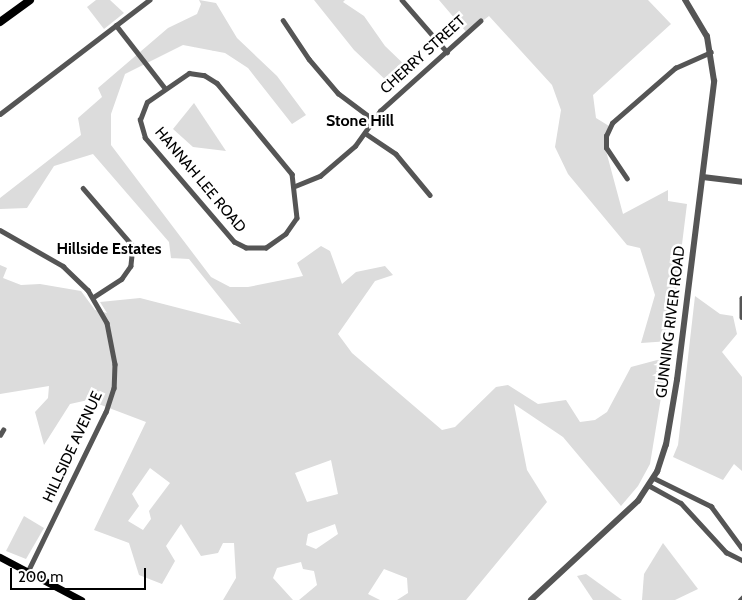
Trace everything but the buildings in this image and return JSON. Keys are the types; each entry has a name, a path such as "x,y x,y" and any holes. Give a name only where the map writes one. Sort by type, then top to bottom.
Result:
{"highway":[{"path":"0,22 30,0"}],"main road":[{"path":"0,557 81,600"}],"street":[{"path":"0,114 149,0"},
{"path":"402,0 447,52"},
{"name":"GUNNING RIVER ROAD","path":"531,600 627,513 650,486 666,445 678,380 714,81 711,52 704,29 685,0"},
{"path":"283,20 309,58 338,93 374,120"},
{"name":"CHERRY STREET","path":"295,186 320,176 365,133 374,120 480,21"},
{"path":"116,25 165,88"},
{"path":"627,179 607,152 606,136 612,123 675,68 711,52"},
{"name":"HANNAH LEE ROAD","path":"189,73 210,78 288,165 295,186 297,218 286,234 266,248 256,250 234,242 145,138 141,127 143,109 165,88 189,73"},
{"path":"365,133 396,154 430,195"},
{"path":"703,177 742,182"},
{"path":"83,188 133,246 131,266 122,279 94,297"},
{"name":"HILLSIDE AVENUE","path":"0,230 62,266 94,297 113,346 114,388 98,430 28,572"},
{"path":"742,300 742,317"},
{"path":"0,435 3,430"},
{"path":"654,478 711,506 742,548"},
{"path":"650,486 681,503 726,552 742,560"}],"shaded area":[{"path":"96,0 110,0 124,13 104,29 87,7"},
{"path":"199,0 216,3 237,38 277,76 306,115 292,124 248,68 225,53 183,45 125,74 111,114 111,145 211,277 230,287 248,287 303,276 297,263 321,246 330,251 342,284 356,272 385,266 393,275 375,281 338,334 352,353 442,430 455,427 496,387 508,385 538,404 566,400 580,422 595,420 607,412 631,367 661,359 667,361 650,464 638,486 621,506 563,437 514,404 527,470 547,502 466,600 397,600 408,593 407,578 384,569 368,594 380,600 299,600 317,585 314,571 303,569 301,562 277,568 273,578 293,600 223,600 236,578 234,543 223,543 218,553 201,556 181,524 166,546 175,561 162,584 139,575 129,543 94,530 146,422 88,400 70,404 44,445 35,412 48,398 49,386 0,394 0,265 7,268 3,278 21,285 40,284 81,291 95,310 107,313 100,302 140,298 241,324 189,259 171,258 169,242 93,154 54,166 27,208 0,209 0,198 81,135 78,118 102,97 98,88 168,28 197,14 201,4","holes":["331,460 338,494 307,502 295,473","150,468 170,483 149,511 151,519 143,530 128,521 139,506 132,494","335,524 338,534 316,549 306,545 308,534"]},
{"path":"314,0 345,0 343,2 364,16 385,46 410,70 392,86 354,50"},
{"path":"439,0 648,0 671,24 593,95 596,118 609,126 605,147 623,214 668,190 668,201 687,204 670,341 641,343 655,295 640,248 627,245 568,174 555,147 561,110 552,85 489,16 467,33"},
{"path":"194,103 226,151 193,147 173,129"},
{"path":"695,296 720,314 733,316 737,334 722,352 742,377 742,471 734,464 723,480 673,457 678,445"},
{"path":"24,516 44,528 26,559 6,551"},
{"path":"663,543 698,589 675,600 642,600 644,574"},
{"path":"586,574 622,600 593,600 577,576"}],"district":[{"name":"Stone Hill","path":"360,121"},
{"name":"Hillside Estates","path":"109,249"}]}
